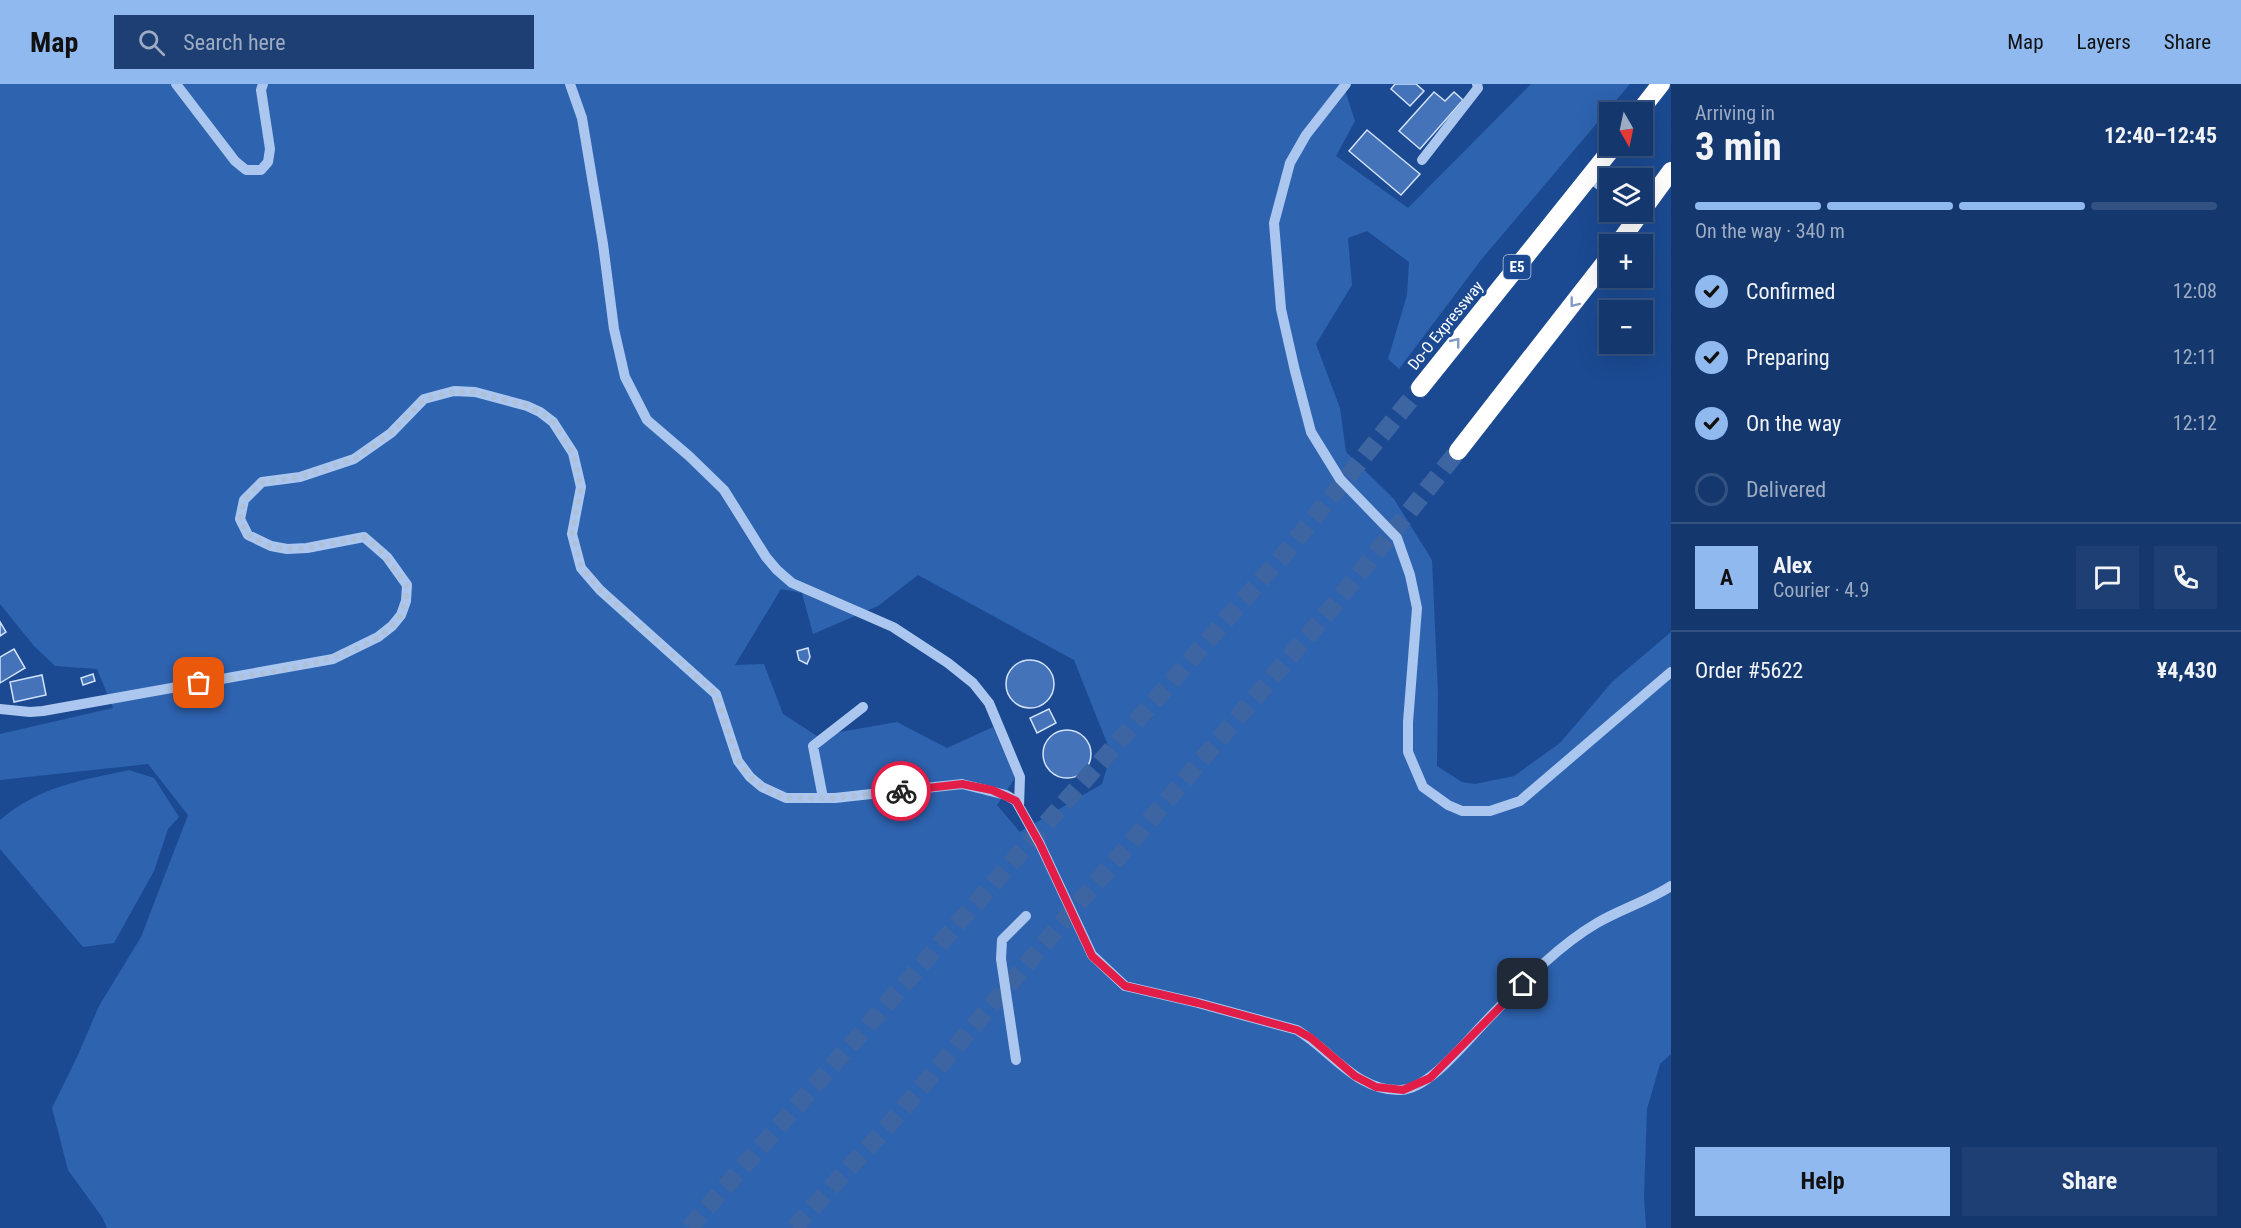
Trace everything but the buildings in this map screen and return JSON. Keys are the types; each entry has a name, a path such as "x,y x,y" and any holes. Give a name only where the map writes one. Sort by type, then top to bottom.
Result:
{"highway":[{"path":"1647,102 1661,84"},
{"name":"Do-O Expressway","path":"1420,388 1606,156"},
{"path":"1653,193 1671,171"},
{"path":"1458,451 1599,270"}],"street":[{"path":"176,84 235,161 246,170 261,170 268,162 270,149 261,90 263,84"},
{"path":"570,84 582,118 603,244 614,329 625,377 647,420 724,490 766,557 792,583 893,627 948,663 973,683 989,703 1020,777 1019,806"},
{"path":"1346,84 1306,135 1290,164 1274,223 1276,269 1281,309 1311,432 1340,479 1397,538 1410,574 1418,608 1408,722 1408,752 1423,787 1448,805 1462,811 1490,811 1520,801 1671,672"},
{"path":"1422,159 1478,88 1478,84"},
{"path":"1589,177 1599,185"},
{"path":"0,709 43,711 333,659 378,637 401,615 406,601 407,585 378,548 364,537 307,548 287,549 270,546 248,535 240,519 244,500 262,482 300,477 354,459 391,433 424,399 454,392 475,392 527,406 553,422 573,453 581,487 572,534 582,568 600,590 716,694 738,761 750,777 762,787 786,798 823,798 962,784 1006,795 1016,801 1040,844 1092,956 1125,986 1297,1030 1311,1038 1350,1073 1376,1087 1403,1090 1430,1078 1540,967 1568,943 1597,923 1671,886"},
{"path":"823,798 813,746 863,707"},
{"path":"1016,1060 1001,959 1002,940 1026,916"}],"shaded area":[{"path":"0,84 1343,84 1355,121 1336,156 1408,208 1531,84 1630,84 1615,102 1599,102 1599,121 1481,260 1399,369 1388,359 1407,295 1409,262 1367,231 1348,238 1352,285 1316,344 1340,408 1346,452 1394,499 1432,560 1438,694 1437,766 1462,782 1475,784 1514,776 1560,743 1612,682 1671,632 1671,1054 1660,1064 1647,1109 1644,1196 1646,1228 107,1228 102,1217 68,1170 52,1108 99,1006 141,937 188,815 148,764 0,780 0,734 113,708 97,669 55,666 34,646 0,604","holes":["918,575 1074,660 1111,753 1102,784 1020,832 997,805 1015,778 993,727 947,748 897,722 817,736 783,714 764,664 735,665 781,589 802,593 813,634 878,606"]},
{"path":"129,770 154,778 179,817 168,829 154,871 114,943 83,947 0,849 0,820 30,799 45,792"}],"tunnel":[{"path":"689,1228 1285,553 1420,388"},
{"path":"794,1228 894,1119 1328,612 1458,451"}],"way so far":[{"path":"199,683 333,659 378,637 392,626 401,615 406,601 407,585 378,548 364,537 307,548 287,549 270,546 248,535 240,519 244,500 262,482 300,477 354,459 391,433 424,399 454,392 475,392 527,406 553,422 573,453 581,487 572,534 582,568 600,590 716,694 738,761 750,777 762,787 786,798 835,798 901,791"}],"route":[{"path":"901,791 962,784 992,790 1016,801 1040,844 1092,956 1125,986 1297,1030 1311,1038 1350,1073 1376,1087 1403,1090 1430,1078 1523,984"}]}
